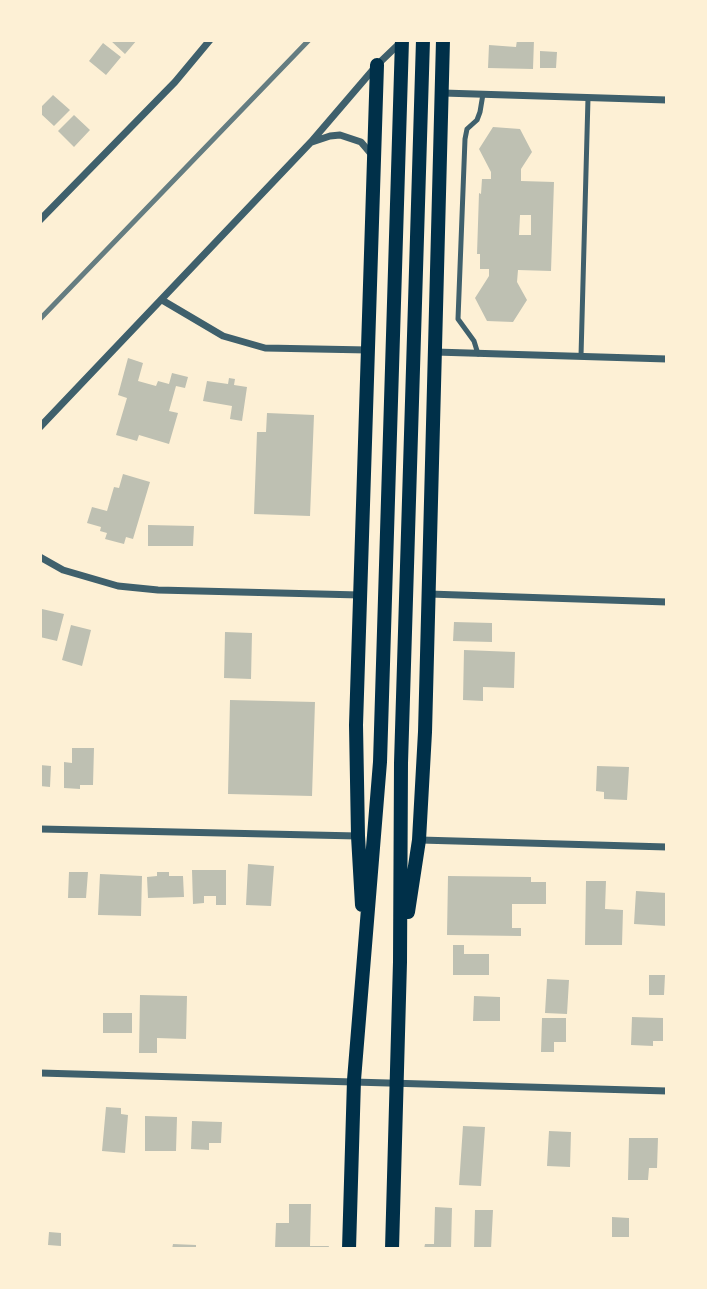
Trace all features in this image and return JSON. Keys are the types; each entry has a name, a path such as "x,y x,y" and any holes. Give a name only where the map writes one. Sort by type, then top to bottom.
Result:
{"main road":[{"path":"349,1249 354,1080 380,762 403,40"},
{"path":"392,1249 400,961 401,763 423,40"},
{"path":"400,961 419,840 429,594 443,40"},
{"path":"365,959 358,836 356,725 377,65"}],"street":[{"path":"40,220 175,82 211,40"},
{"path":"40,427 312,142 377,65 403,40"},
{"path":"443,93 667,100"},
{"path":"312,142 330,135 340,135 361,142 373,157"},
{"path":"162,300 223,336 265,348 368,350"},
{"path":"434,352 667,359"},
{"path":"40,557 63,570 118,586 158,590 360,595"},
{"path":"429,594 667,602"},
{"path":"40,829 358,836"},
{"path":"419,840 667,847"},
{"path":"40,1073 667,1091"}],"lane":[{"path":"478,354 474,341 458,319 465,139 467,129 477,120 483,94"},
{"path":"581,356 588,98"}],"building":[{"path":"110,40 137,40 125,54"},
{"path":"517,40 534,40 533,69 488,68 489,45 516,47"},
{"path":"103,43 121,57 106,75 89,61"},
{"path":"540,51 557,52 556,68 540,68"},
{"path":"53,95 70,110 54,126 40,113 40,108"},
{"path":"74,115 90,130 74,147 58,131"},
{"path":"493,127 520,129 532,152 521,169 521,181 554,182 551,271 518,270 517,282 527,300 513,322 487,321 475,298 489,276 489,269 480,269 480,254 477,254 479,193 481,194 482,179 491,179 491,172 479,149","holes":["520,215 531,215 531,235 519,235"]},
{"path":"128,358 143,363 138,381 156,386 158,381 169,384 172,373 188,377 185,388 176,386 169,411 178,413 169,444 139,435 137,441 116,435 127,398 118,395"},
{"path":"229,378 235,379 234,385 247,387 242,421 230,419 232,406 203,401 207,381 228,384"},
{"path":"267,413 314,415 310,516 254,514 257,432 266,432"},
{"path":"123,474 150,482 133,539 126,537 124,544 105,539 107,533 100,531 101,527 87,523 92,507 107,511 114,487 119,488"},
{"path":"148,525 194,526 193,546 148,546"},
{"path":"42,609 64,614 57,641 40,637"},
{"path":"454,622 492,623 492,642 453,641"},
{"path":"71,625 91,630 82,666 62,660"},
{"path":"225,632 252,633 251,679 224,678"},
{"path":"464,650 515,652 514,688 483,687 483,701 463,700"},
{"path":"230,700 315,702 312,796 228,794"},
{"path":"72,748 94,748 93,785 80,785 80,789 64,788 64,762 72,763"},
{"path":"40,765 51,766 50,787 40,786"},
{"path":"597,766 629,767 627,800 604,799 604,792 596,791"},
{"path":"248,864 274,866 271,906 246,905"},
{"path":"192,870 226,870 226,905 216,905 216,896 204,896 204,903 193,904"},
{"path":"69,872 88,872 86,898 68,898"},
{"path":"157,872 169,872 169,876 183,876 184,897 148,898 147,877 157,876"},
{"path":"100,874 142,876 141,916 98,915"},
{"path":"448,876 531,877 531,882 546,882 546,904 512,904 512,928 521,928 521,936 447,935"},
{"path":"586,881 606,881 605,909 623,910 622,945 585,945"},
{"path":"636,891 667,893 667,926 634,924"},
{"path":"453,945 464,945 464,954 489,954 489,975 453,975"},
{"path":"649,975 665,975 664,995 649,995"},
{"path":"547,979 569,980 567,1014 545,1013"},
{"path":"140,995 187,996 186,1039 157,1038 157,1053 139,1053"},
{"path":"474,996 500,997 500,1021 473,1021"},
{"path":"103,1013 132,1013 132,1033 103,1033"},
{"path":"632,1017 663,1018 663,1041 653,1041 653,1046 631,1045"},
{"path":"542,1018 566,1018 566,1042 554,1042 554,1052 541,1052"},
{"path":"106,1107 121,1108 121,1114 128,1115 125,1153 102,1151"},
{"path":"145,1116 177,1117 176,1151 145,1151"},
{"path":"192,1121 222,1122 221,1143 209,1143 209,1150 191,1149"},
{"path":"463,1126 485,1127 481,1186 459,1185"},
{"path":"549,1131 571,1132 570,1167 547,1166"},
{"path":"629,1138 658,1138 657,1168 649,1168 648,1180 628,1180"},
{"path":"289,1204 311,1204 310,1246 329,1246 328,1249 275,1249 276,1223 289,1223"},
{"path":"435,1207 452,1208 451,1249 424,1249 425,1244 434,1244"},
{"path":"475,1210 493,1210 491,1249 474,1249"},
{"path":"612,1217 629,1218 629,1237 612,1237"},
{"path":"49,1232 61,1233 61,1246 48,1245"},
{"path":"173,1244 196,1245 196,1249 172,1249"}],"railway":[{"path":"40,319 309,40"}]}
